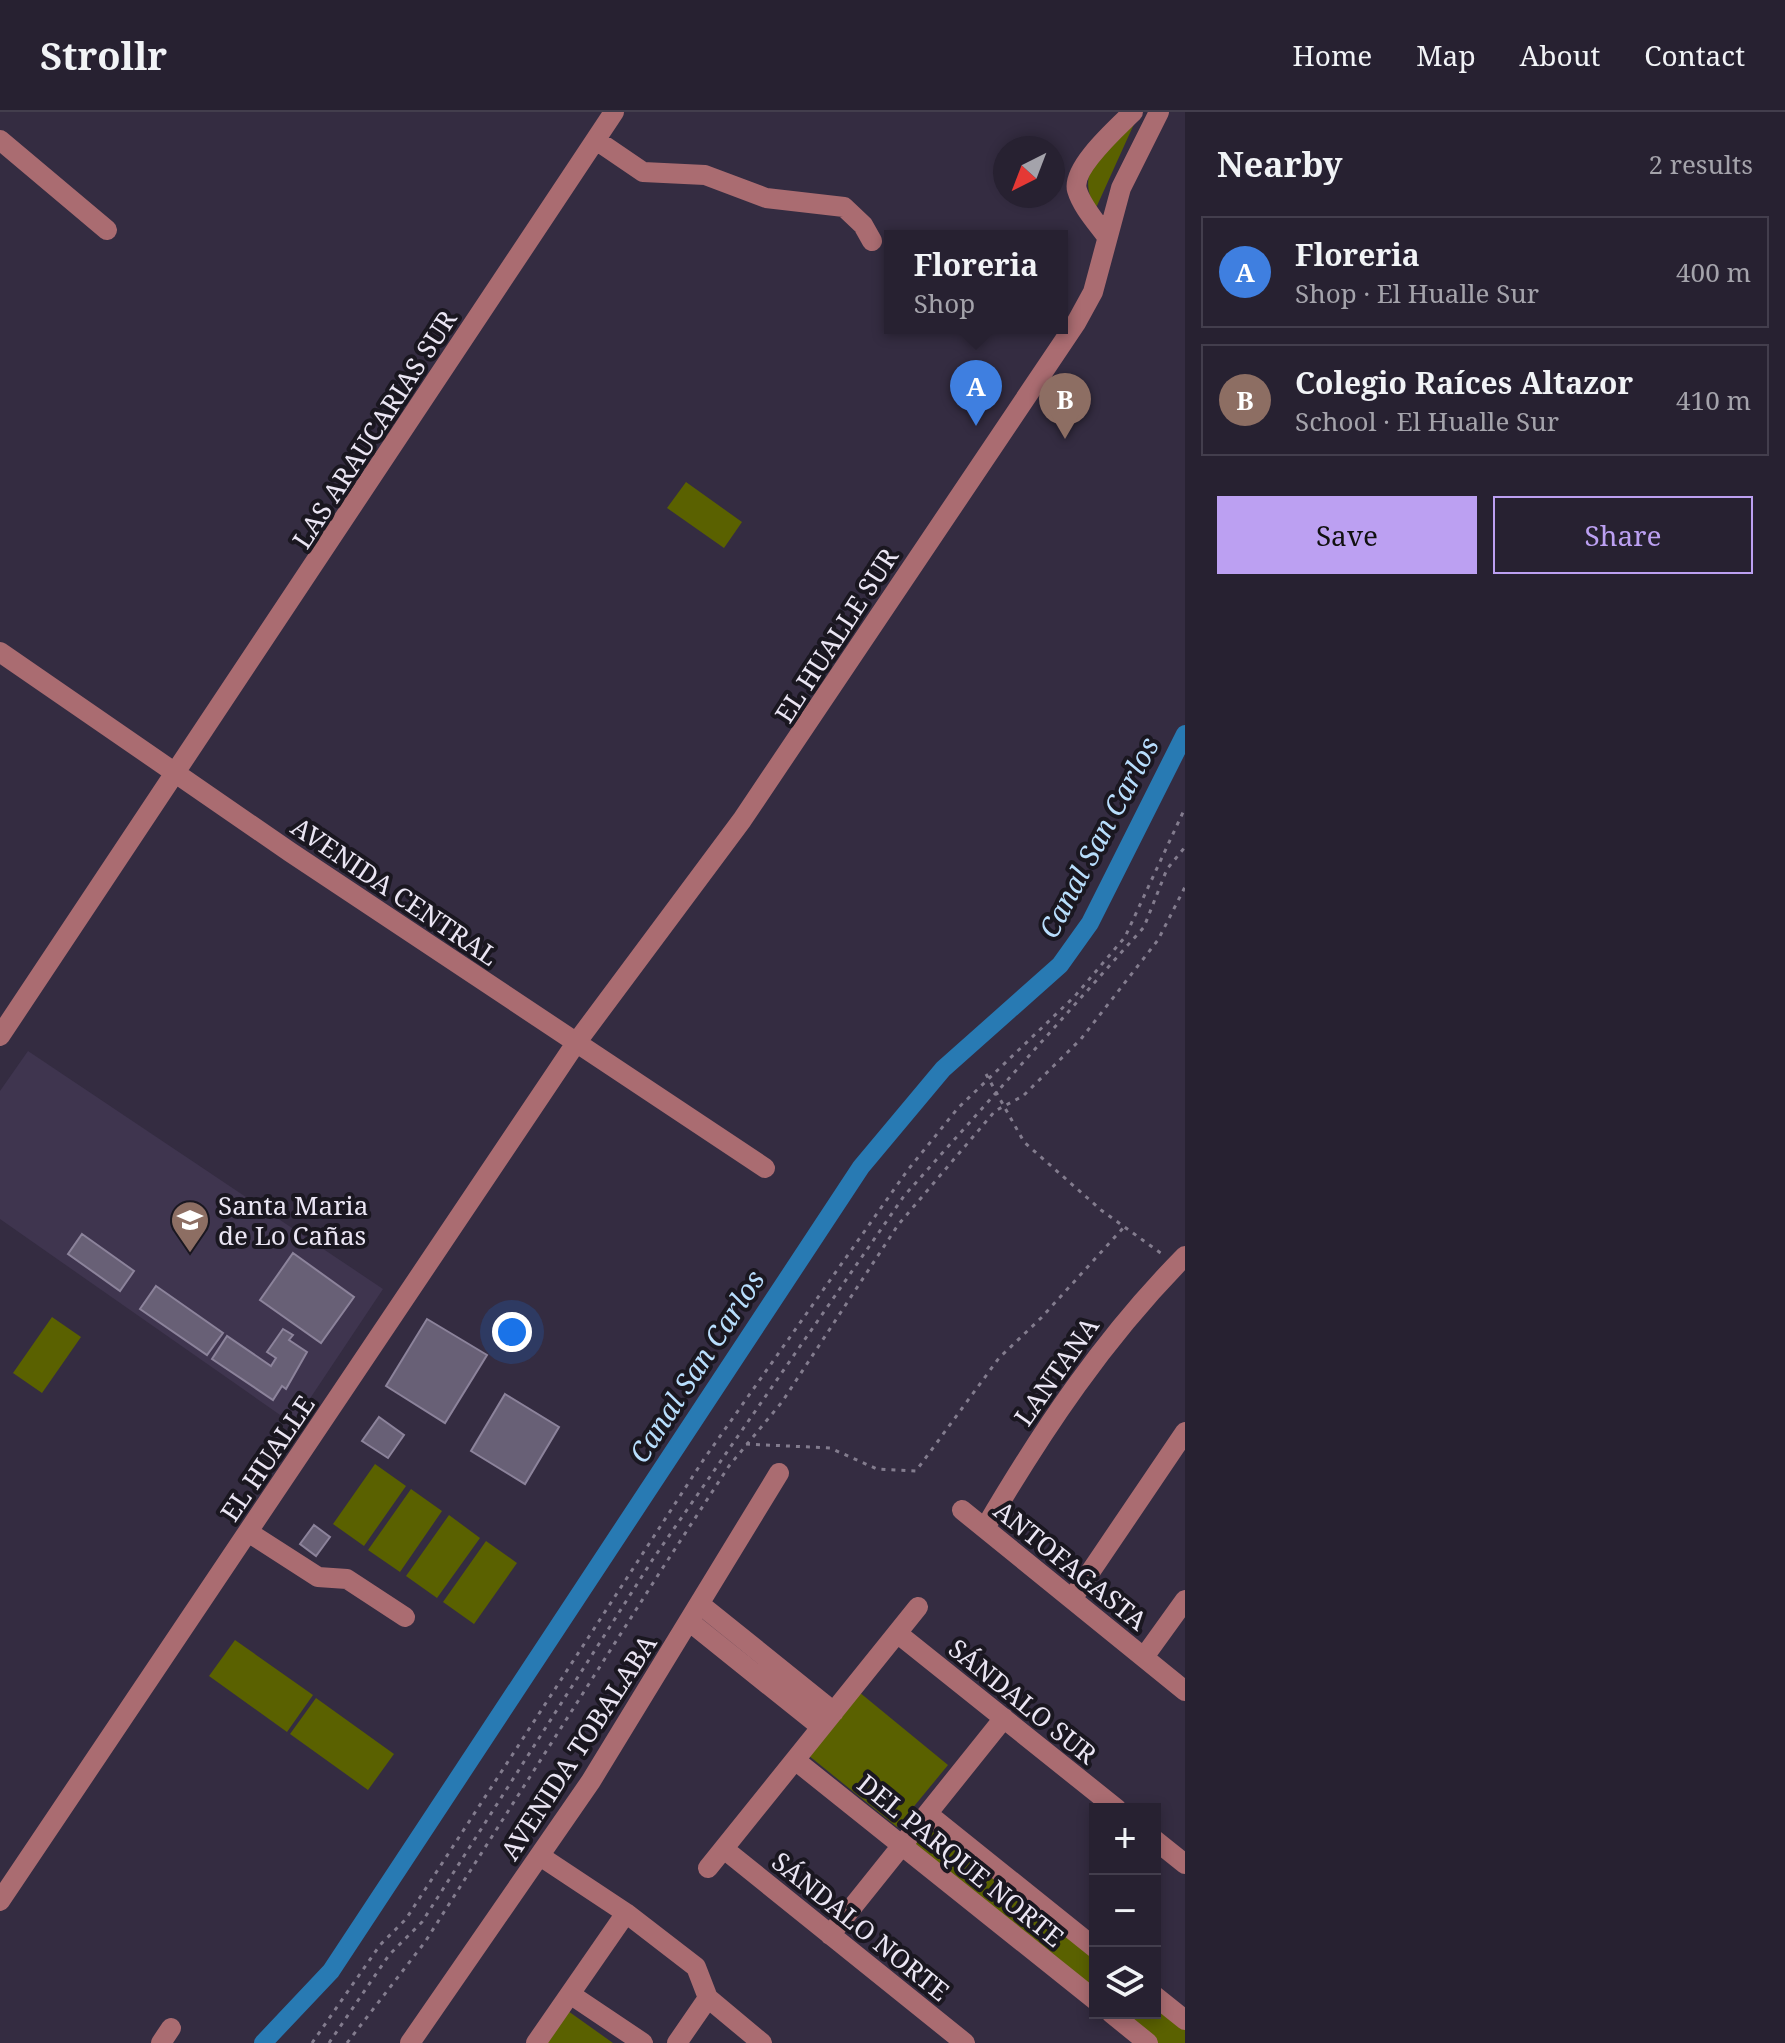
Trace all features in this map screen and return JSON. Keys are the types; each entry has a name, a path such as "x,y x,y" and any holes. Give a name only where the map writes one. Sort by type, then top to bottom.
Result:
{"street":[{"name":"LAS ARAUCARIAS SUR","path":"0,1036 177,774 614,112"},
{"path":"1107,237 1082,200 1076,181 1081,168 1133,112"},
{"name":"EL HUALLE SUR","path":"576,1043 742,820 1076,323 1093,292 1121,188 1159,112"},
{"path":"0,140 107,230"},
{"path":"596,140 643,172 705,175 766,198 844,207 863,225 872,241"},
{"name":"AVENIDA CENTRAL","path":"0,652 765,1168"},
{"name":"EL HUALLE","path":"0,1901 576,1043"},
{"name":"LANTANA","path":"985,1528 1067,1394 1117,1328 1181,1260"},
{"path":"1072,1599 1185,1432"},
{"name":"AVENIDA TOBALABA","path":"410,2043 540,1856 696,1613 779,1473"},
{"name":"ANTOFAGASTA","path":"962,1510 1185,1691"},
{"path":"248,1532 318,1577 347,1579 405,1617"},
{"path":"1144,1657 1185,1600"},
{"path":"708,1868 918,1607"},
{"path":"696,1613 828,1719"},
{"name":"SÁNDALO SUR","path":"897,1633 1110,1803"},
{"path":"830,1935 1004,1718"},
{"name":"DEL PARQUE NORTE","path":"795,1760 1089,1995"},
{"path":"928,1814 1094,1947"},
{"path":"1161,1845 1185,1864"},
{"name":"SÁNDALO NORTE","path":"724,1849 965,2043"},
{"path":"540,1856 626,1913 696,1967 708,1998 762,2043"},
{"path":"536,2043 626,1913"},
{"path":"570,1994 643,2043"},
{"path":"677,2043 708,1998"},
{"path":"1161,2001 1185,2020"},
{"path":"1118,2019 1148,2043"}],"path":[{"path":"312,2043 380,1945 406,1919 466,1831 704,1459 907,1171 958,1108 1075,996 1125,937 1185,808"},
{"path":"329,2043 389,1955 422,1922 653,1559 904,1196 1144,927 1167,869 1185,847"},
{"path":"347,2043 425,1942 652,1584 746,1444 782,1402 917,1200 995,1111 1029,1090 1081,1039 1158,940 1185,887"},
{"path":"988,1076 1024,1142 1124,1227 1181,1260"},
{"path":"746,1444 830,1448 877,1469 916,1471 999,1358 1041,1318 1124,1227"}],"shaded area":[{"name":"Santa Maria de Lo Cañas","path":"28,1051 383,1289 293,1424 0,1219 0,1091"}],"green space":[{"path":"1134,124 1096,208 1088,182 1091,171 1104,151"},
{"path":"686,482 742,522 724,548 667,508"},
{"path":"52,1317 81,1337 42,1393 13,1373"},
{"path":"375,1464 406,1486 364,1546 333,1524"},
{"path":"411,1489 442,1511 400,1572 368,1550"},
{"path":"449,1515 480,1538 437,1598 406,1576"},
{"path":"486,1541 517,1563 474,1624 443,1602"},
{"path":"235,1640 313,1695 287,1732 209,1676"},
{"path":"859,1692 948,1765 897,1827 808,1755"},
{"path":"316,1698 394,1754 368,1790 290,1734"},
{"path":"929,1819 1089,1949 1089,1990 909,1844"},
{"path":"1161,2007 1185,2027 1185,2043 1154,2043 1124,2019 1161,2019"},
{"path":"568,2011 613,2043 546,2043"}],"building":[{"path":"82,1234 134,1271 120,1291 68,1254"},
{"path":"293,1253 354,1297 321,1343 260,1300"},
{"path":"156,1286 223,1333 207,1355 140,1309"},
{"path":"427,1319 487,1355 445,1423 386,1386"},
{"path":"283,1329 293,1335 289,1340 307,1352 286,1389 282,1386 273,1400 212,1359 227,1336 271,1366 276,1358 267,1352"},
{"path":"505,1394 559,1427 525,1484 471,1451"},
{"path":"379,1417 404,1435 388,1458 362,1441"},
{"path":"314,1525 330,1537 316,1556 300,1544"}],"waterway":[{"name":"Canal San Carlos","path":"263,2043 331,1971 861,1167 943,1069 1060,965 1090,923 1185,734"}],"place":[{"name":"Floreria","path":"976,426"},
{"name":"Colegio Raíces Altazor","path":"1065,439"},
{"name":"Santa Maria de Lo Cañas","path":"190,1254"}]}
